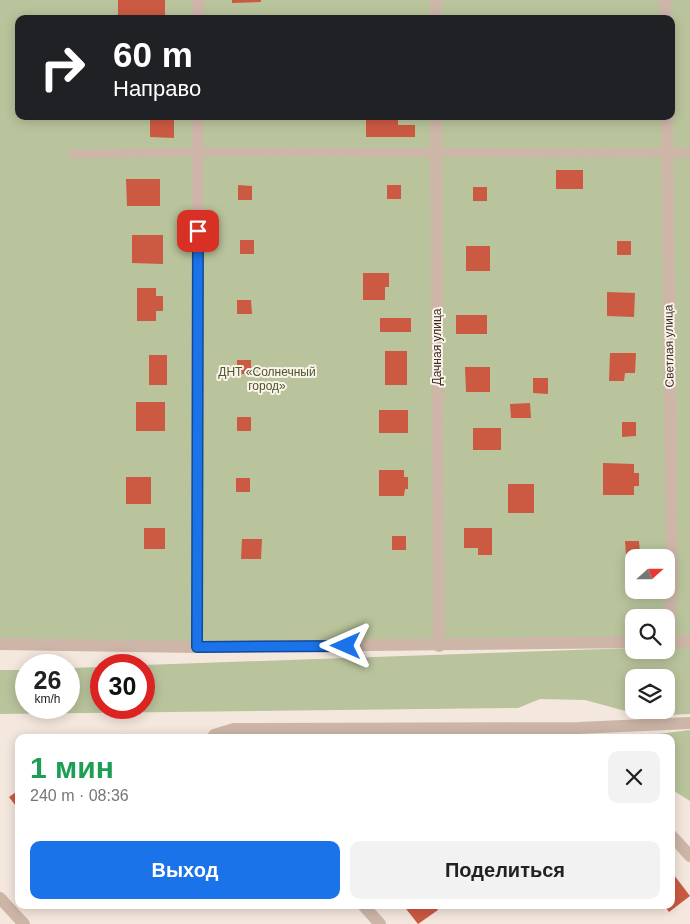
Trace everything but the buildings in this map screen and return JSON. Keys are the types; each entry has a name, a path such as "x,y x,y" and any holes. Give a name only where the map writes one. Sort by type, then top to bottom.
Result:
{"street":[{"path":"198,0 198,15"},
{"path":"436,0 436,15"},
{"path":"665,0 665,15"},
{"path":"197,647 198,120"},
{"name":"Дачная улица","path":"436,120 439,646"},
{"name":"Светлая улица","path":"667,120 672,575 670,609"},
{"path":"675,642 690,641"},
{"path":"0,644 197,647 439,646 625,642"},
{"path":"220,734 234,729 578,728 690,723"},
{"path":"578,728 583,734"},
{"path":"675,839 690,856"},
{"path":"0,898 24,924"},
{"path":"367,909 380,924"}],"lane":[{"path":"73,154 198,152 436,154 690,153"}],"green space":[{"name":"ДНТ «Солнечный город»","path":"0,0 690,0 690,636 675,636 675,609 625,609 625,637 0,645"},
{"path":"690,646 690,714 675,715 675,669 625,669 625,711 585,700 540,699 518,708 155,712 155,665 625,648 625,659 675,659 675,647"},
{"path":"90,667 90,713 80,713 80,668"},
{"path":"0,670 15,670 15,714 0,714"},
{"path":"690,730 690,801 675,792 675,734 658,734"}],"route":[{"path":"198,231 197,647 346,646"}]}
